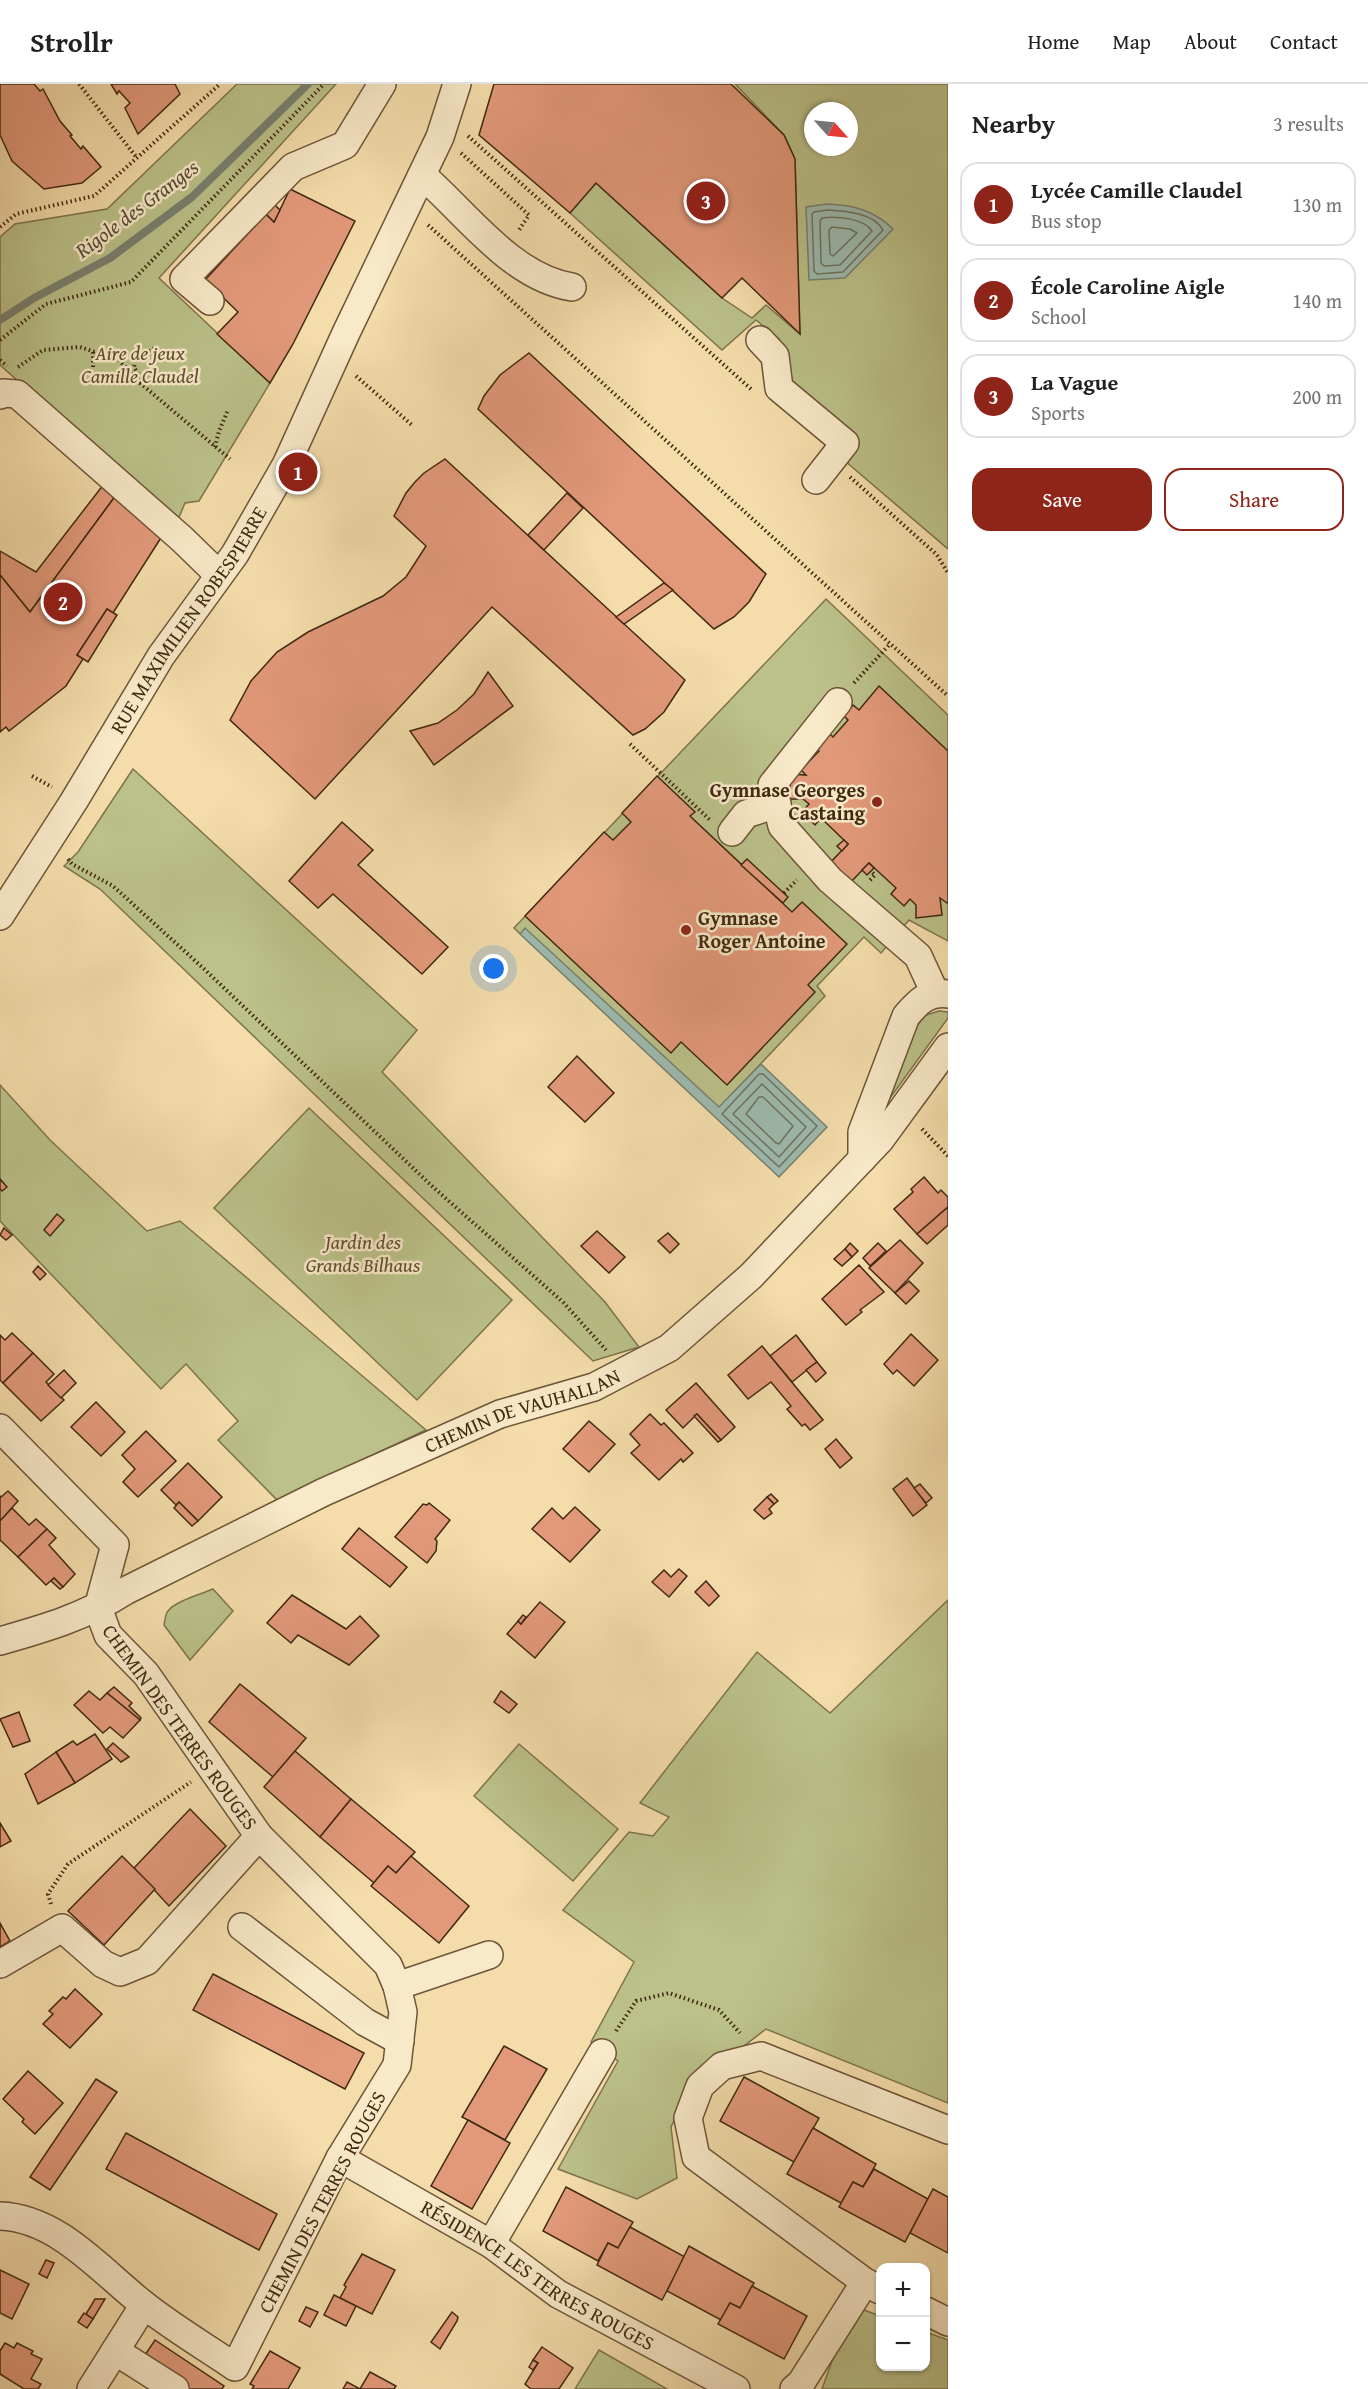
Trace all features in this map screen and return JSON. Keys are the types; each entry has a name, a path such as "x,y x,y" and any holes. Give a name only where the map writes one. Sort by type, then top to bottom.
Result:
{"street":[{"path":"210,301 184,279 293,167 345,145 382,84"},
{"name":"RUE MAXIMILIEN ROBESPIERRE","path":"0,916 74,801 161,656 235,554 286,465 440,137 457,84"},
{"path":"422,175 505,254 558,285 572,287"},
{"path":"760,340 775,356 779,388 845,443 816,480"},
{"path":"0,395 3,393 17,394 182,539 219,575"},
{"path":"838,702 772,785 782,826 830,880 918,956 942,993 919,1001 906,1016 862,1132 862,1159"},
{"path":"732,832 746,814 777,804"},
{"name":"CHEMIN DE VAUHALLAN","path":"0,1641 52,1627 98,1608 125,1591 324,1492 500,1414 594,1387 669,1347 751,1276 880,1140 948,1047"},
{"path":"0,1428 115,1545 98,1608"},
{"name":"CHEMIN DES TERRES ROUGES","path":"0,2216 42,2226 79,2249 144,2305 235,2367 340,2158 397,2065 403,2012 397,1986 388,1965 260,1836 146,1674 108,1635 98,1608"},
{"path":"0,1964 62,1928 103,1964 120,1972 147,1961 260,1836"},
{"path":"242,1927 365,2022 400,2041"},
{"path":"397,1986 489,1955"},
{"path":"491,2244 602,2053"},
{"path":"794,2389 801,2383 873,2286 696,2157 688,2118 700,2086 722,2066 761,2056 948,2130"},
{"name":"RÉSIDENCE LES TERRES ROUGES","path":"340,2158 491,2244 558,2294 736,2389"},
{"path":"91,2389 144,2305"},
{"path":"930,2313 948,2322"},
{"path":"115,2351 176,2389"}],"path":[{"path":"79,84 137,158"},
{"path":"0,227 16,214 94,196 220,84"},
{"path":"0,340 46,304 131,282 324,84"},
{"path":"469,137 752,390"},
{"path":"456,148 529,215 505,254"},
{"path":"423,220 948,696"},
{"path":"13,371 43,350 63,351 80,346 119,360 140,383 230,459"},
{"path":"136,346 134,367 140,383"},
{"path":"136,360 156,347"},
{"path":"93,352 93,367"},
{"path":"335,357 412,425"},
{"path":"215,447 228,410"},
{"path":"849,476 937,555 948,573"},
{"path":"838,702 891,644"},
{"path":"630,744 720,830 732,832"},
{"path":"32,776 56,789"},
{"path":"66,857 72,864 113,886 202,967 434,1188 563,1302 625,1371"},
{"path":"902,1110 948,1156"},
{"path":"59,1929 48,1894 68,1864 211,1768"},
{"path":"602,2053 636,2001 669,1993 719,2010 761,2056"}],"green space":[{"name":"Aire de jeux Camille Claudel","path":"237,84 336,84 159,278 270,383 199,501 185,503 177,522 0,365 0,237 15,224 107,209"},
{"path":"735,84 948,84 948,549 845,461 859,445 786,381 779,339 756,320 722,350 570,213 596,183 722,298 752,318 766,305 800,334 795,159 784,135"},
{"path":"826,599 948,715 948,941 909,920 881,953 864,937 817,986 825,996 713,1114 514,928"},
{"path":"133,769 417,1030 382,1072 605,1302 639,1347 593,1361 100,889 64,866 78,852"},
{"path":"939,1011 948,1012 948,1018 877,1116 912,1031 926,1015"},
{"path":"0,1085 50,1140 147,1231 180,1221 426,1430 277,1500 218,1440 238,1421 186,1364 161,1389 0,1221"},
{"name":"Jardin des Grands Bilhaus","path":"309,1108 512,1300 417,1400 214,1208"},
{"path":"213,1589 233,1611 190,1660 164,1625 166,1614 176,1604"},
{"path":"948,1600 948,2103 766,2029 740,2049 699,2072 671,2127 677,2178 637,2199 558,2169 618,2061 591,2042 634,1962 563,1910 629,1832 653,1836 669,1817 640,1803 757,1652 830,1713"},
{"path":"519,1744 618,1829 573,1881 474,1796"},
{"path":"864,2310 876,2314 876,2371 930,2371 930,2333 948,2340 948,2389 822,2389 845,2325"},
{"path":"599,2350 667,2389 575,2389"}],"water":[{"path":"827,204 846,206 871,213 893,229 845,278 809,280 806,207"},
{"path":"525,928 719,1107 761,1064 827,1127 779,1177 520,934"}],"building":[{"path":"0,84 34,84 40,91 43,89 60,121 72,135 70,136 81,149 83,146 101,167 82,183 44,189 12,161 0,135"},
{"path":"111,84 175,84 180,94 138,134 125,108 130,103 119,91 117,94"},
{"path":"494,84 731,84 784,135 795,159 800,334 742,278 722,298 596,183 570,213 479,135"},
{"path":"290,189 355,221 293,344 270,383 217,334 238,312 205,280 266,214 274,222"},
{"path":"275,205 280,210 274,222 266,214"},
{"path":"529,353 766,574 749,602 734,617 714,629 478,409 484,396 500,375"},
{"path":"445,459 685,680 664,712 645,729 633,735 492,607 315,799 230,720 251,681 277,652 308,632 383,596 406,577 426,546 394,516 406,493 415,482"},
{"path":"107,480 119,491 30,612 0,575 0,551 36,572"},
{"path":"119,491 164,533 113,613 107,609 77,655 83,659 66,686 9,731 6,727 0,732 0,575 30,612"},
{"path":"567,493 583,508 544,550 528,535"},
{"path":"664,583 673,590 624,624 616,617"},
{"path":"107,609 117,615 88,662 77,655"},
{"path":"488,672 513,706 434,765 410,731 438,723 457,710 474,694"},
{"name":"Gymnase Georges Castaing","path":"879,686 948,751 948,902 940,898 942,915 916,918 916,905 910,899 904,906 891,894 896,888 869,863 850,883 829,864 848,844 821,818 815,825 802,812 809,804 803,799 789,799 791,774 806,775 801,770 819,751 815,747 828,732 833,737 848,720 844,716 853,705 859,710"},
{"name":"Gymnase Roger Antoine","path":"657,776 695,812 690,816 792,912 802,902 847,944 808,985 815,992 727,1085 681,1042 671,1053 525,916 604,832 613,840 631,822 622,813"},
{"path":"342,822 373,850 358,865 448,947 422,974 333,894 318,908 289,881"},
{"path":"844,840 848,844 842,851 837,846"},
{"path":"747,859 788,897 783,903 741,865"},
{"path":"869,863 874,868 867,875 862,870"},
{"path":"577,1056 614,1093 585,1122 548,1087"},
{"path":"924,1177 938,1193 941,1190 948,1197 948,1207 917,1234 894,1209 913,1192 911,1189"},
{"path":"0,1179 7,1187 2,1191 0,1189"},
{"path":"948,1207 948,1225 927,1244 917,1234"},
{"path":"57,1214 64,1220 50,1236 44,1230"},
{"path":"4,1228 12,1235 6,1240 0,1235"},
{"path":"597,1231 625,1257 609,1273 581,1246"},
{"path":"668,1233 679,1244 670,1253 658,1241"},
{"path":"900,1240 923,1263 895,1293 869,1268"},
{"path":"850,1243 858,1251 852,1257 845,1249"},
{"path":"878,1243 886,1251 870,1266 863,1258"},
{"path":"845,1249 852,1257 842,1266 834,1259"},
{"path":"859,1265 884,1292 860,1310 862,1312 846,1325 822,1299"},
{"path":"38,1266 46,1274 40,1280 33,1272"},
{"path":"909,1281 919,1291 906,1304 895,1293"},
{"path":"12,1333 33,1353 3,1383 0,1380 0,1335 5,1340"},
{"path":"911,1334 938,1360 914,1386 897,1370 893,1374 884,1364"},
{"path":"796,1335 817,1362 792,1382 770,1356"},
{"path":"762,1346 823,1420 810,1430 805,1424 802,1426 787,1409 791,1406 771,1382 748,1399 728,1375"},
{"path":"33,1353 54,1374 46,1382 64,1400 41,1421 3,1383"},
{"path":"817,1362 826,1373 816,1382 806,1370"},
{"path":"64,1370 76,1383 61,1398 48,1385"},
{"path":"696,1383 735,1427 721,1440 697,1414 683,1428 666,1410"},
{"path":"96,1402 125,1432 101,1456 71,1427"},
{"path":"650,1414 661,1425 664,1423 693,1453 683,1462 681,1459 659,1480 631,1453 640,1445 630,1434"},
{"path":"697,1414 721,1440 718,1442 694,1416"},
{"path":"589,1421 615,1444 589,1472 563,1449"},
{"path":"146,1431 176,1461 138,1497 123,1482 135,1469 122,1455"},
{"path":"836,1439 852,1458 840,1468 825,1449"},
{"path":"188,1463 222,1497 198,1521 179,1502 176,1505 161,1490"},
{"path":"907,1478 927,1505 913,1516 893,1489"},
{"path":"920,1484 932,1498 926,1503 914,1488"},
{"path":"8,1491 18,1501 0,1521 0,1496"},
{"path":"771,1494 778,1501 774,1504 767,1497"},
{"path":"767,1497 774,1504 769,1509 772,1513 764,1519 754,1510"},
{"path":"179,1502 198,1521 192,1526 174,1508"},
{"path":"429,1503 450,1520 435,1539 437,1541 436,1551 427,1563 395,1537 423,1504"},
{"path":"575,1507 600,1530 570,1562 532,1529 552,1508 563,1519"},
{"path":"12,1508 29,1525 36,1519 47,1529 18,1557 0,1540 0,1521"},
{"path":"359,1528 407,1567 390,1587 342,1549"},
{"path":"47,1529 56,1538 49,1545 75,1574 63,1587 54,1578 46,1585 18,1557"},
{"path":"679,1569 687,1576 669,1597 652,1582 664,1570 671,1577"},
{"path":"54,1578 63,1587 60,1589 51,1581"},
{"path":"706,1581 719,1596 709,1606 695,1592"},
{"path":"292,1595 346,1629 360,1616 379,1636 349,1665 298,1635 291,1643 267,1623"},
{"path":"540,1602 565,1622 535,1658 507,1634 518,1621 521,1624"},
{"path":"523,1615 526,1617 521,1624 518,1621"},
{"path":"240,1684 306,1738 273,1777 209,1722"},
{"path":"114,1687 132,1703 129,1706 141,1718 140,1720 107,1693"},
{"path":"89,1691 100,1700 107,1693 140,1720 123,1738 110,1727 103,1733 74,1705"},
{"path":"501,1691 517,1704 509,1713 494,1702"},
{"path":"19,1712 30,1741 13,1747 0,1719"},
{"path":"95,1734 112,1759 75,1783 56,1752 73,1741 77,1745"},
{"path":"113,1743 129,1757 121,1762 107,1749"},
{"path":"295,1751 351,1799 320,1837 264,1787"},
{"path":"56,1752 75,1783 38,1804 25,1774"},
{"path":"351,1799 415,1852 396,1873 388,1866 374,1883 320,1837"},
{"path":"190,1809 226,1846 169,1906 134,1868"},
{"path":"0,1823 11,1841 0,1847"},
{"path":"122,1856 155,1889 104,1945 68,1911"},
{"path":"411,1856 469,1906 439,1943 371,1886 388,1866 396,1873"},
{"path":"0,1923 10,1941 0,1947"},
{"path":"213,1974 364,2053 345,2089 193,2010"},
{"path":"75,1989 102,2014 70,2048 43,2024 53,2014 49,2011 63,1997 66,1999"},
{"path":"504,2046 547,2069 505,2140 462,2117"},
{"path":"28,2071 63,2103 35,2134 22,2122 24,2119 3,2099"},
{"path":"744,2077 819,2118 794,2162 720,2121"},
{"path":"96,2079 117,2092 50,2190 30,2177"},
{"path":"468,2120 510,2143 472,2209 431,2186"},
{"path":"813,2128 876,2164 863,2187 853,2182 841,2203 787,2174"},
{"path":"126,2133 277,2214 259,2250 106,2169"},
{"path":"874,2169 928,2199 905,2242 839,2207 853,2182 863,2187"},
{"path":"566,2187 633,2222 618,2248 608,2243 598,2261 543,2231"},
{"path":"933,2189 948,2197 948,2253 910,2233"},
{"path":"630,2227 685,2257 662,2300 597,2265 608,2243 618,2248"},
{"path":"689,2246 754,2283 740,2308 730,2303 721,2320 667,2291"},
{"path":"362,2254 395,2270 372,2314 340,2298 346,2287 344,2285"},
{"path":"46,2260 54,2263 47,2278 39,2274"},
{"path":"0,2270 29,2284 12,2319 0,2313"},
{"path":"752,2286 807,2316 784,2359 718,2324 730,2303 740,2308"},
{"path":"334,2295 356,2306 346,2326 324,2315"},
{"path":"95,2299 105,2299 93,2319 86,2314"},
{"path":"306,2307 318,2312 310,2327 299,2321"},
{"path":"452,2312 458,2317 457,2321 440,2349 431,2342"},
{"path":"84,2313 93,2319 87,2328 78,2322"},
{"path":"155,2340 224,2386 222,2389 183,2389 141,2361"},
{"path":"5,2343 14,2348 17,2343 33,2351 31,2354 42,2359 31,2379 41,2384 38,2389 24,2389 0,2374 0,2351"},
{"path":"542,2347 573,2368 559,2389 531,2389 525,2384 538,2363 533,2360"},
{"path":"270,2351 300,2368 288,2389 252,2389 254,2386 250,2384"},
{"path":"533,2360 538,2363 533,2370 529,2367"},
{"path":"370,2372 396,2386 394,2389 360,2389"},
{"path":"347,2382 360,2389 343,2389"}],"waterway":[{"name":"Rigole des Granges","path":"0,320 34,298 110,258 192,197 308,84"}],"place":[{"name":"La Vague","path":"706,201"},
{"name":"Lycée Camille Claudel","path":"298,472"},
{"name":"École Caroline Aigle","path":"63,602"},
{"name":"Gymnase Georges Castaing","path":"877,802"},
{"name":"Gymnase Roger Antoine","path":"686,930"}]}
